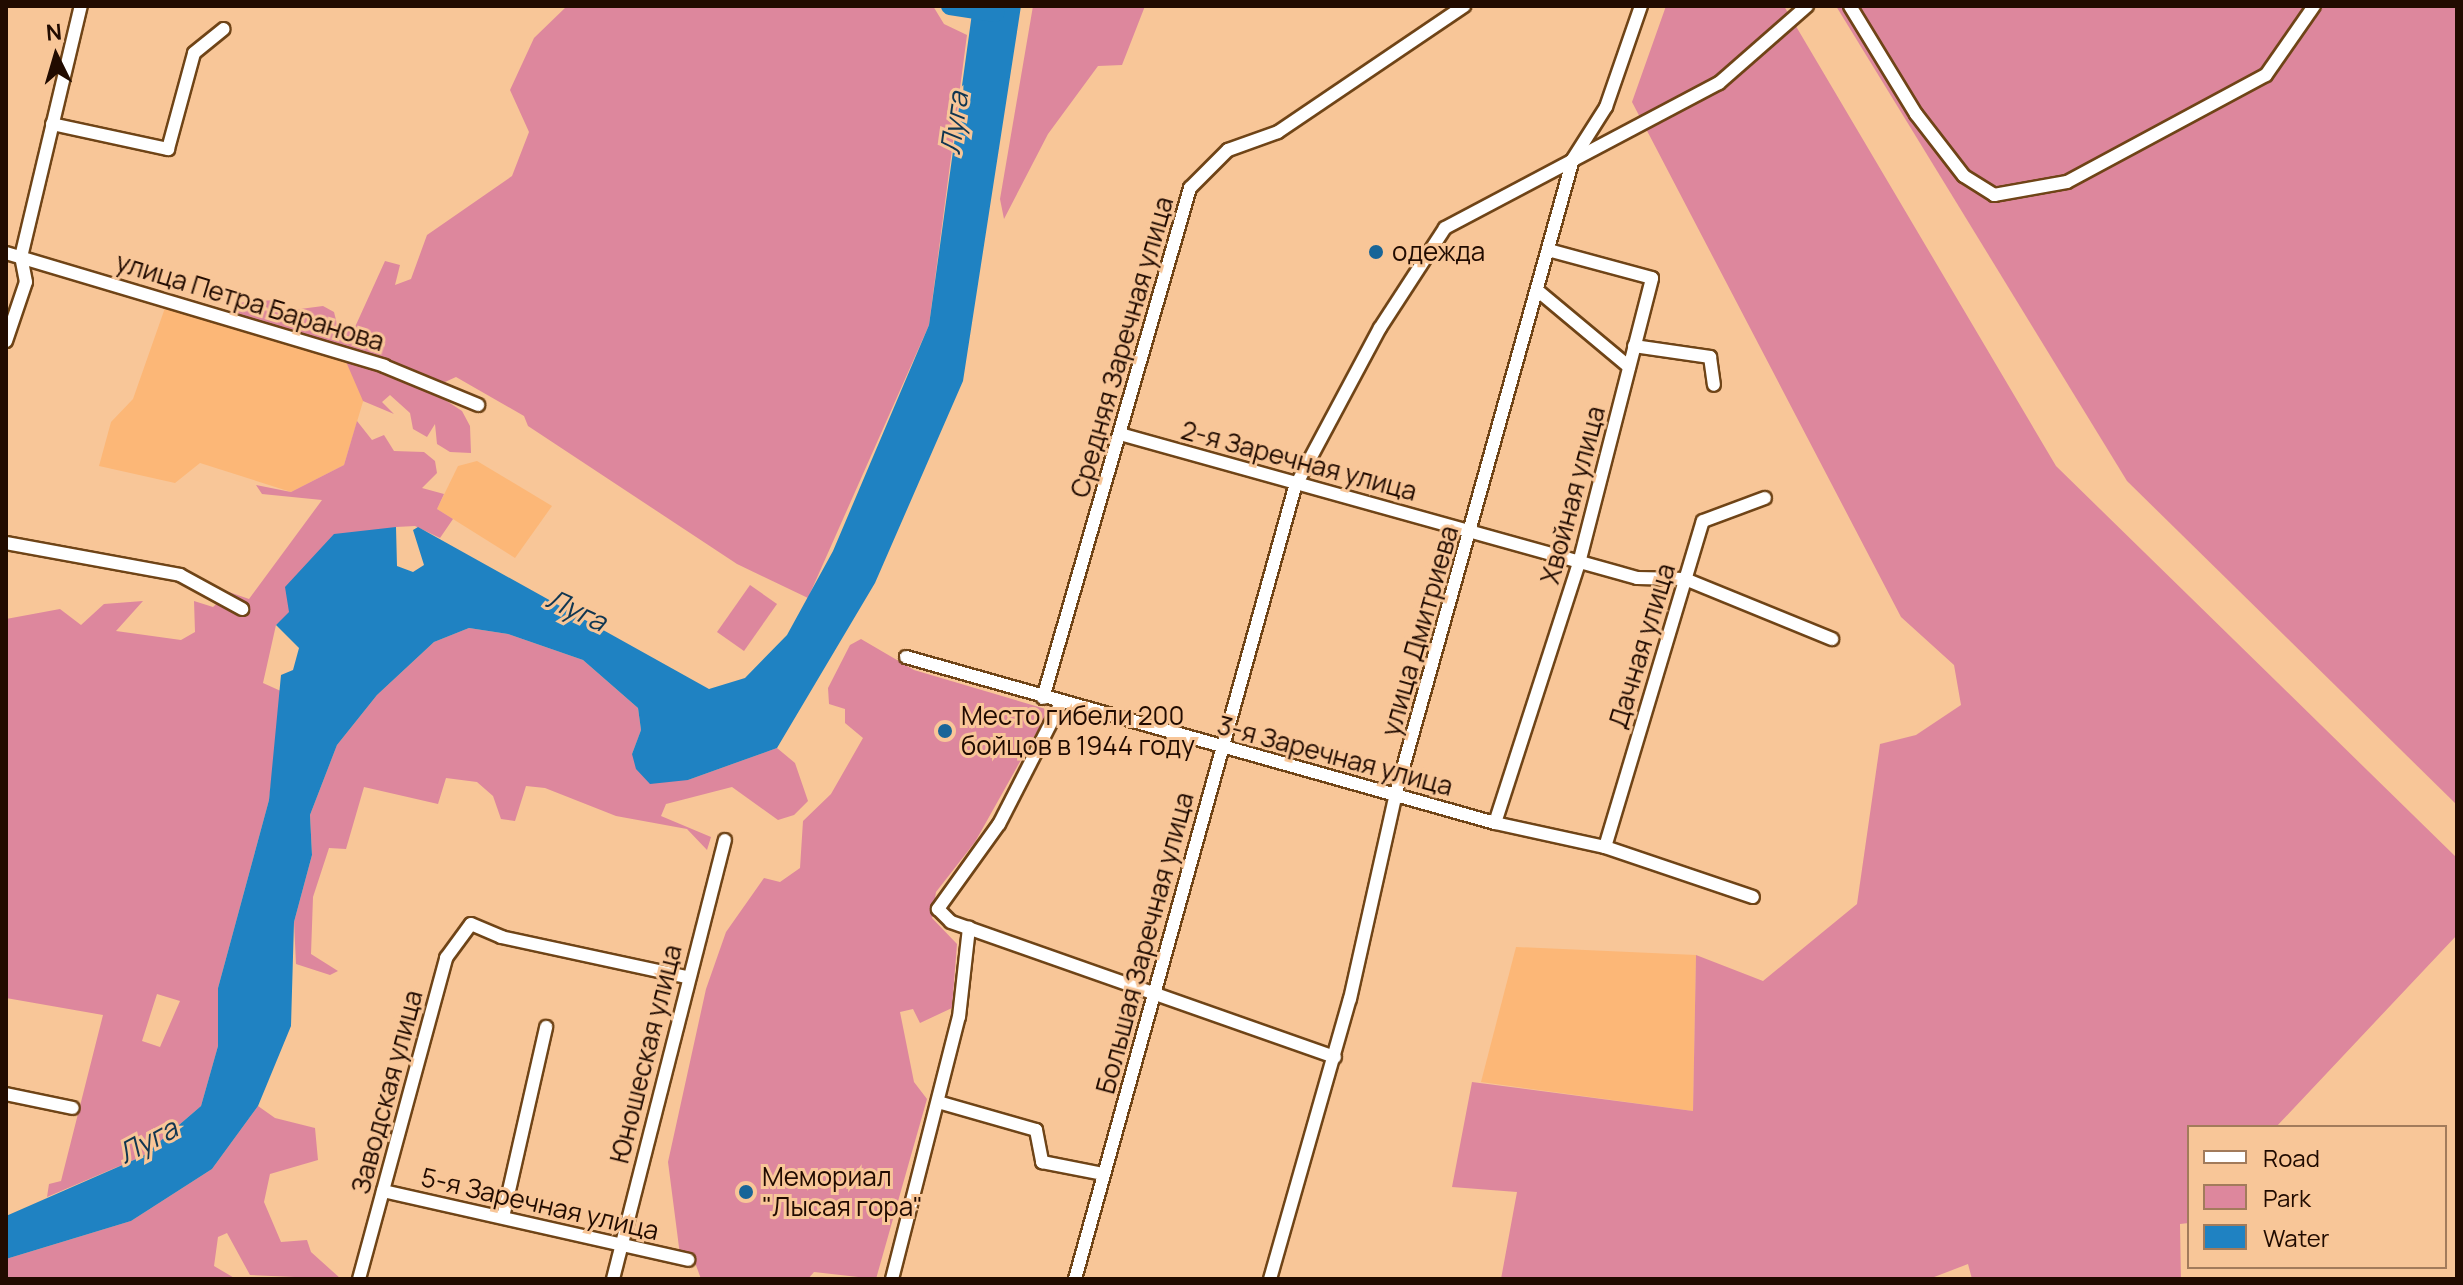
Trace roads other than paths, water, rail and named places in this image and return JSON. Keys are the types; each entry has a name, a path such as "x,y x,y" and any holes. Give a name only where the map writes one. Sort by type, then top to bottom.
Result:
{"street":[{"path":"6,341 26,282 21,257 81,6"},
{"name":"Средняя Заречная улица","path":"1043,698 1190,188 1228,150 1278,132 1464,6"},
{"name":"улица Дмитриева","path":"1270,1279 1335,1057 1396,793 1472,530 1573,159 1606,107 1641,6"},
{"name":"Большая Заречная улица","path":"1075,1279 1295,487 1380,328 1445,228 1719,83 1807,6"},
{"path":"1850,6 1916,114 1964,176 1994,195 2067,182 2266,75 2314,6"},
{"path":"52,124 168,149 194,53 224,29"},
{"name":"Хвойная улица","path":"1495,823 1579,563 1652,278 1548,250"},
{"name":"улица Петра Баранова","path":"6,253 384,366 478,405"},
{"path":"1537,290 1629,367"},
{"path":"1634,346 1710,357 1714,385"},
{"name":"2-я Заречная улица","path":"1120,434 1295,487 1472,530 1637,578 1685,579 1832,639"},
{"name":"Дачная улица","path":"1605,847 1703,521 1765,498"},
{"path":"6,543 180,575 242,609"},
{"name":"3-я Заречная улица","path":"906,657 1495,823 1605,847 1753,897"},
{"path":"1061,703 999,824 938,909 951,922 1156,990 1335,1057"},
{"name":"Юношеская улица","path":"613,1279 686,977 725,840"},
{"name":"Заводская улица","path":"359,1279 446,958 471,924 501,937 686,977"},
{"path":"892,1279 959,1017 969,928"},
{"path":"503,1217 546,1027"},
{"path":"6,1094 73,1108"},
{"path":"938,1102 1036,1130 1042,1162 1104,1174"},
{"name":"5-я Заречная улица","path":"383,1191 688,1260"}],"water":[{"path":"973,6 1021,6 963,381 875,583 777,748 688,780 650,784 636,769 632,754 641,730 638,708 583,660 508,634 469,628 434,642 377,695 337,745 310,815 312,855 294,922 291,1026 258,1106 212,1169 131,1221 6,1259 6,1216 143,1156 201,1106 218,1046 218,988 269,800 281,675 293,670 299,648 276,625 289,612 285,587 334,534 396,527 397,566 413,572 424,565 413,530 418,527 709,689 745,678 787,635 833,551 929,325"}],"waterway":[{"path":"950,6 995,13"}],"place":[{"name":"одежда","path":"1376,252"},
{"name":"Место гибели 200 бойцов в 1944 году","path":"945,731"},
{"name":"Мемориал \"Лысая гора\"","path":"746,1192"}],"water label":[{"name":"Луга","path":"953,123"},
{"name":"Луга","path":"577,609"},
{"name":"Луга","path":"147,1140"}]}
